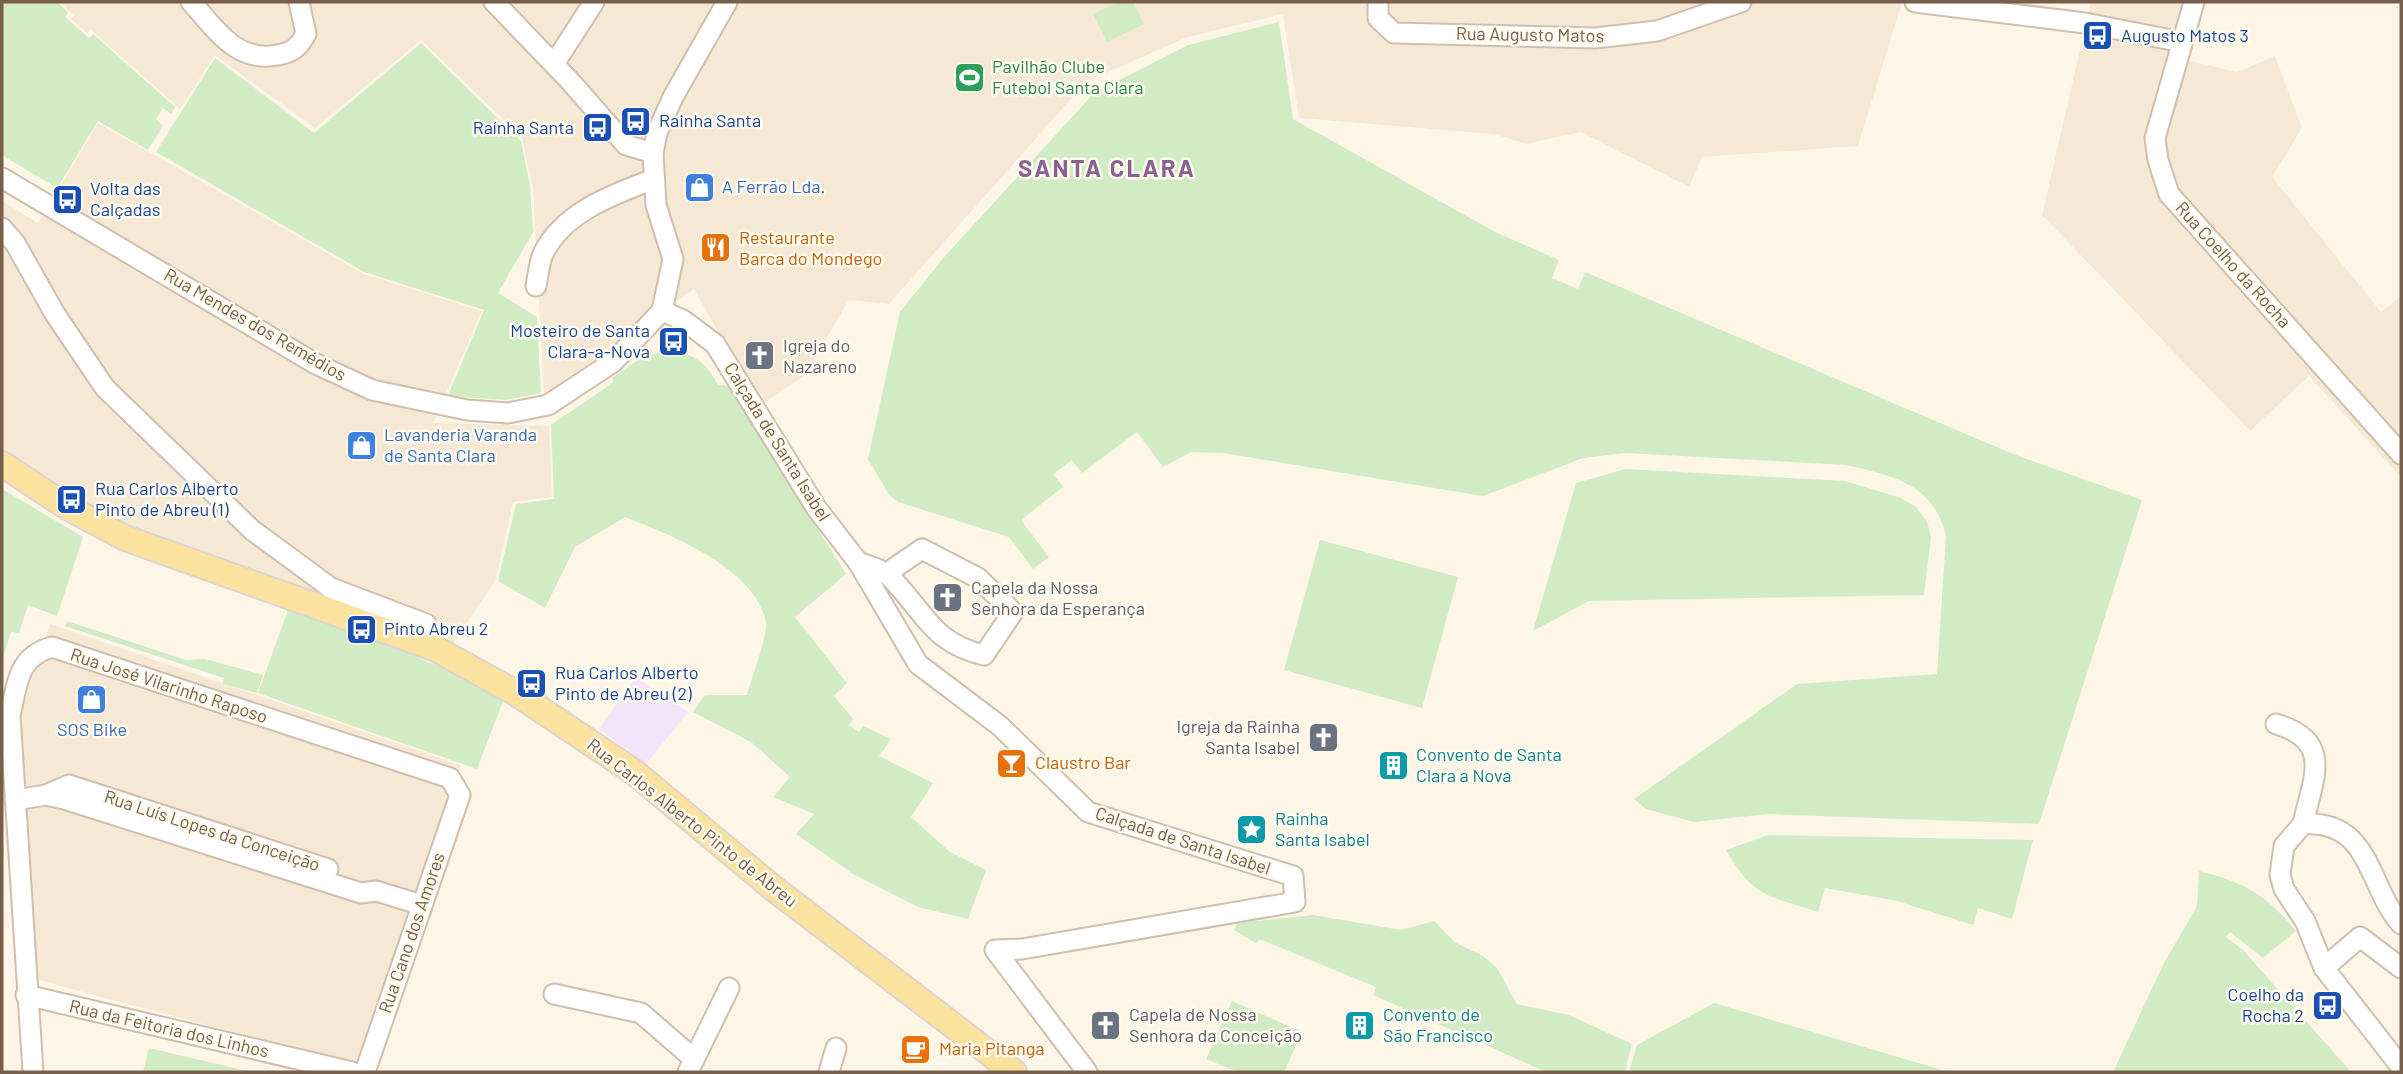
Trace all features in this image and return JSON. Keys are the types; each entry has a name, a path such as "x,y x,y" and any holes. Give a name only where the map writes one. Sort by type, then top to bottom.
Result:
{"main road":[{"name":"Rua Carlos Alberto Pinto de Abreu","path":"2,464 66,507 125,538 434,648 516,693 618,760 783,896 1014,1072"}],"street":[{"path":"191,2 236,50 264,58 284,54 299,47 306,34 299,2"},
{"path":"494,2 626,145 653,153"},
{"path":"554,64 594,2"},
{"path":"662,311 673,259 656,205 653,153 657,133 673,97 727,2"},
{"name":"Rua Augusto Matos","path":"1378,2 1378,18 1394,33 1595,38 1657,31 1741,2"},
{"path":"1915,2 2085,23 2182,42"},
{"name":"Rua Coelho da Rocha","path":"2194,2 2155,138 2158,160 2169,194 2401,454"},
{"name":"Rua Mendes dos Remédios","path":"2,178 316,364 372,390 467,410 508,413 548,405 613,362 662,311"},
{"path":"536,286 543,254 569,223 609,197 654,179"},
{"path":"2,228 15,243 55,314 106,388 252,530 331,588 426,624 434,648"},
{"name":"Calçada de Santa Isabel","path":"662,311 683,320 715,344 817,509 858,562 918,664 1000,726 1088,812 1293,876 1295,902 1022,949 995,950 1087,1072"},
{"path":"858,562 887,573 937,634 960,650 984,655 1013,612 978,578 922,549 887,573"},
{"name":"Rua José Vilarinho Raposo","path":"33,1072 10,715 23,666 35,652 52,647 450,778 460,795"},
{"path":"2276,724 2298,731 2311,746 2316,761 2303,824 2284,846 2280,875 2284,889 2305,921 2323,968 2401,1067"},
{"name":"Rua Luís Lopes da Conceição","path":"15,800 46,794 361,893 376,891 422,905"},
{"name":"Rua Cano dos Amores","path":"365,1072 460,795"},
{"path":"2303,824 2332,827 2357,843 2401,924"},
{"path":"2323,968 2360,937 2401,968"},
{"path":"554,994 641,1013 691,1066 729,988"},
{"name":"Rua da Feitoria dos Linhos","path":"26,995 352,1072"},
{"path":"829,1072 836,1048"}],"shaded area":[{"path":"59,2 1902,2 1858,146 1702,157 1689,187 1581,132 1526,144 1494,134 1299,118 1283,14 1185,38 1086,82 889,304 849,300 805,375 760,406 694,289 544,396 533,186 521,136 421,40 315,128 215,55 180,109 91,30 87,33 71,19 74,15"},
{"path":"2091,2 2205,2 2186,60 2237,72 2275,56 2302,128 2272,177 2381,312 2401,296 2401,477 2309,376 2250,431 2042,215"},
{"path":"98,123 364,274 482,311 433,423 549,426 552,497 513,502 495,581 451,646 129,530 2,454 2,201 38,223"},
{"path":"50,624 461,765 356,1065 31,978 18,721"},
{"path":"636,677 688,712 646,764 599,729"}],"green space":[{"path":"2,2 57,2 68,12 65,17 89,38 93,34 175,107 171,114 163,108 156,119 163,126 148,150 98,121 57,188 2,155"},
{"path":"1118,2 1133,2 1144,24 1107,42 1093,14"},
{"path":"1279,22 1293,119 1495,232 1559,260 1552,278 1578,289 1585,272 2013,454 2142,500 2039,824 1767,814 1694,822 1646,809 1634,799 1797,684 1937,674 1946,536 1940,518 1922,494 1909,485 1880,473 1847,465 1626,453 1583,458 1483,496 1223,453 1191,452 1163,467 1137,432 1082,473 1072,460 1053,474 1063,487 1021,520 1049,557 1033,569 1009,537 898,502 889,495 868,459 900,312 945,256 1094,93 1188,45"},
{"path":"421,43 521,141 530,186 533,232 498,293 537,317 541,393 506,400 448,396 484,310 364,272 156,152 215,58 314,133"},
{"path":"670,351 693,357 710,371 718,385 729,386 846,574 795,617 847,683 834,696 853,719 849,725 859,732 863,726 891,739 879,756 933,783 911,817 950,852 986,870 968,919 918,907 853,874 796,834 814,814 773,797 790,777 751,742 693,712 705,695 747,695 764,637 766,622 759,603 746,585 729,570 687,544 625,517 575,547 545,608 498,581 516,504 554,499 551,425 614,382 612,378 644,356"},
{"path":"1626,469 1845,481 1901,498 1916,507 1927,522 1931,537 1924,595 1589,601 1533,631 1576,483"},
{"path":"2,489 83,537 57,616 28,605 19,633 11,632 2,660"},
{"path":"1320,540 1458,577 1422,708 1284,670"},
{"path":"288,610 398,649 503,701 477,769 258,693"},
{"path":"67,621 186,660 205,659 263,675 257,693 223,684 224,678 65,626"},
{"path":"1768,835 2033,840 2012,919 1978,908 1973,925 1897,901 1825,888 1818,912 1774,898 1763,893 1745,877 1726,850"},
{"path":"2199,871 2229,880 2254,892 2275,908 2296,931 2263,958 2230,932 2226,937 2243,950 2351,1072 2113,1072 2163,965 2197,906"},
{"path":"1313,915 1401,930 1434,921 1456,943 1483,956 1497,968 1517,1004 1569,1015 1632,1044 1625,1072 1546,1072 1373,995 1376,987 1259,939 1256,943 1234,930 1237,923"},
{"path":"1232,1001 1302,1032 1284,1072 1237,1072 1206,1059"},
{"path":"1714,1003 1949,1072 1629,1072 1637,1045"},
{"path":"149,1048 251,1072 143,1072"}],"place":[{"name":"Augusto Matos 3","path":"2098,36"},
{"name":"Pavilhão Clube Futebol Santa Clara","path":"969,77"},
{"name":"Rainha Santa","path":"636,121"},
{"name":"Raínha Santa","path":"597,128"},
{"name":"A Ferrão Lda.","path":"699,187"},
{"name":"Volta das Calçadas","path":"67,199"},
{"name":"Restaurante Barca do Mondego","path":"716,248"},
{"name":"Mosteiro de Santa Clara-a-Nova","path":"673,341"},
{"name":"Igreja do Nazareno","path":"760,356"},
{"name":"Lavanderia Varanda de Santa Clara","path":"361,445"},
{"name":"Rua Carlos Alberto Pinto de Abreu (1)","path":"72,499"},
{"name":"Capela da Nossa Senhora da Esperança","path":"948,598"},
{"name":"Pinto Abreu 2","path":"361,629"},
{"name":"Rua Carlos Alberto Pinto de Abreu (2)","path":"532,683"},
{"name":"SOS Bike","path":"92,700"},
{"name":"Igreja da Rainha Santa Isabel","path":"1323,737"},
{"name":"Claustro Bar","path":"1012,763"},
{"name":"Convento de Santa Clara a Nova","path":"1393,765"},
{"name":"Rainha Santa Isabel","path":"1252,829"},
{"name":"Coelho da Rocha 2","path":"2327,1005"},
{"name":"Capela de Nossa Senhora da Conceição","path":"1106,1025"},
{"name":"Convento de São Francisco","path":"1360,1025"},
{"name":"Maria Pitanga","path":"916,1049"}],"district":[{"name":"SANTA CLARA","path":"1107,169"}]}
